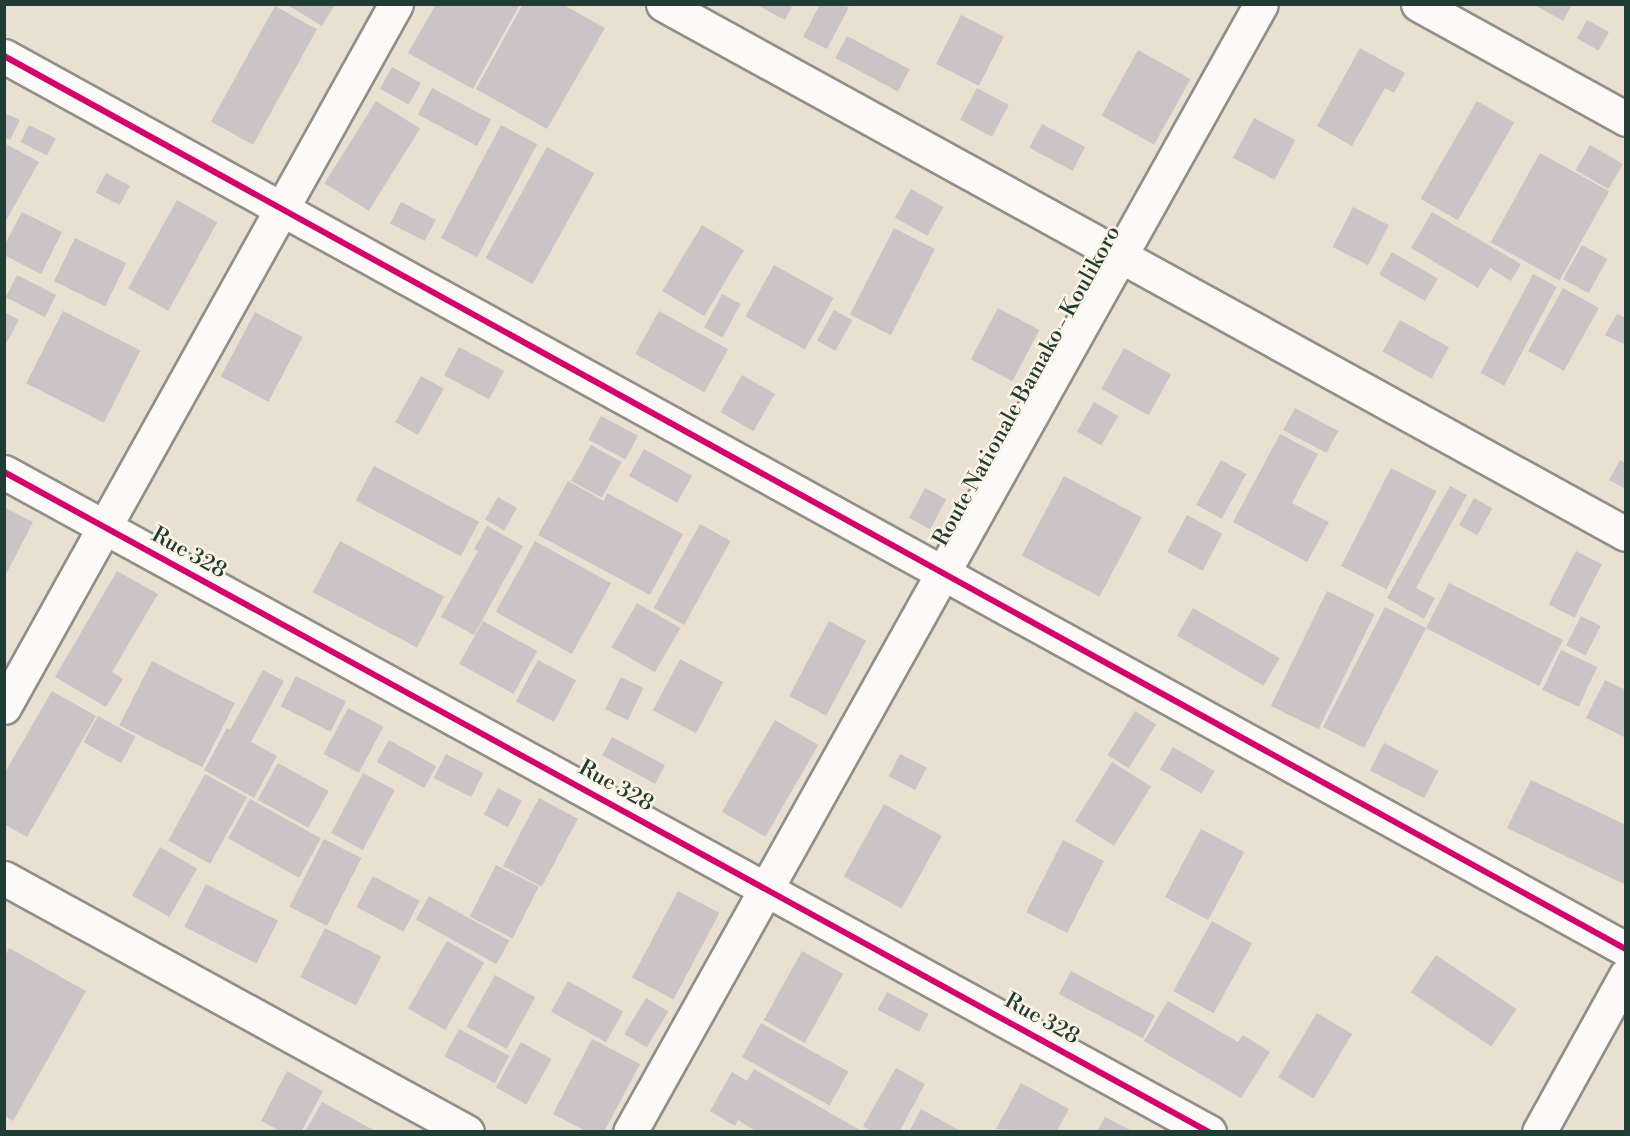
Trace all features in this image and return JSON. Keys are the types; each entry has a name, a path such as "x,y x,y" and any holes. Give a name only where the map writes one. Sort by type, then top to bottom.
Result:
{"street":[{"path":"4,707 396,4"},
{"path":"663,4 1626,534"},
{"name":"Route Nationale Bamako - Koulikoro","path":"630,1131 1261,4"},
{"path":"1418,4 1626,119"},
{"path":"4,56 1626,949"},
{"name":"Rue 328","path":"4,472 1209,1131"},
{"path":"4,878 466,1131"},
{"path":"1539,1131 1626,975"}],"building":[{"path":"286,4 335,4 322,26"},
{"path":"436,4 520,4 473,89 408,53"},
{"path":"523,4 562,4 605,28 547,129 476,89"},
{"path":"755,4 793,4 785,20"},
{"path":"820,4 849,7 827,49 803,37"},
{"path":"1533,4 1572,4 1563,21"},
{"path":"275,6 317,29 253,145 211,121"},
{"path":"961,15 1004,37 979,86 936,64"},
{"path":"1587,20 1609,32 1599,50 1577,38"},
{"path":"847,36 910,69 898,91 835,58"},
{"path":"1360,48 1405,73 1394,93 1385,88 1352,146 1317,126"},
{"path":"1138,50 1190,79 1154,145 1102,116"},
{"path":"392,67 421,83 409,105 380,89"},
{"path":"432,88 491,119 477,146 418,114"},
{"path":"977,88 1009,105 992,137 960,120"},
{"path":"376,101 420,129 369,211 325,183"},
{"path":"1477,101 1514,122 1458,220 1420,199"},
{"path":"4,113 20,120 10,140 4,137"},
{"path":"1254,118 1295,140 1274,180 1233,158"},
{"path":"1042,124 1085,147 1073,171 1029,148"},
{"path":"29,125 56,139 47,156 20,142"},
{"path":"501,125 537,144 477,257 441,238"},
{"path":"4,143 39,162 4,224"},
{"path":"1590,145 1623,164 1608,189 1576,170"},
{"path":"547,147 594,173 533,284 485,258"},
{"path":"1540,153 1609,191 1560,281 1491,242"},
{"path":"106,173 130,186 120,205 96,192"},
{"path":"911,189 943,207 927,236 895,218"},
{"path":"177,200 217,222 168,311 128,288"},
{"path":"401,202 436,220 425,241 390,223"},
{"path":"1353,207 1389,225 1368,265 1333,247"},
{"path":"22,212 62,232 41,274 4,255 4,246"},
{"path":"1432,212 1521,264 1511,281 1490,268 1478,288 1411,248"},
{"path":"702,225 744,250 704,316 662,291"},
{"path":"894,228 935,249 891,335 850,314"},
{"path":"75,238 126,263 105,306 54,281"},
{"path":"1582,245 1607,259 1588,293 1563,279"},
{"path":"1392,252 1438,278 1425,301 1379,275"},
{"path":"774,265 833,298 805,350 745,317"},
{"path":"1533,274 1557,287 1504,386 1480,373"},
{"path":"17,275 56,295 45,317 6,297"},
{"path":"1563,288 1599,308 1564,371 1528,351"},
{"path":"722,294 741,304 723,337 704,328"},
{"path":"998,308 1039,330 1012,381 971,359"},
{"path":"834,310 852,320 835,351 817,341"},
{"path":"63,311 141,350 104,423 26,383"},
{"path":"659,311 728,349 704,392 635,354"},
{"path":"4,312 19,320 4,347"},
{"path":"255,312 303,337 268,402 221,376"},
{"path":"1617,314 1626,318 1626,345 1605,335"},
{"path":"1400,320 1449,347 1432,379 1383,351"},
{"path":"459,347 504,371 489,399 444,375"},
{"path":"1124,348 1171,374 1148,415 1101,389"},
{"path":"742,375 775,394 753,431 720,412"},
{"path":"421,376 444,389 418,435 395,422"},
{"path":"1094,402 1118,416 1101,445 1077,431"},
{"path":"1295,408 1338,431 1327,453 1283,430"},
{"path":"601,416 638,436 625,460 588,440"},
{"path":"1280,434 1318,454 1292,503 1329,522 1307,562 1233,522"},
{"path":"591,445 622,462 602,498 571,481"},
{"path":"644,449 692,476 677,503 629,476"},
{"path":"1221,460 1246,474 1222,519 1196,505"},
{"path":"1620,460 1626,463 1626,489 1609,480"},
{"path":"374,466 479,522 461,556 356,500"},
{"path":"1391,468 1436,491 1387,589 1341,566"},
{"path":"1064,476 1142,517 1099,597 1022,555"},
{"path":"568,481 604,501 607,493 683,534 650,595 538,535"},
{"path":"1450,486 1467,495 1416,588 1435,598 1424,619 1387,598"},
{"path":"925,488 946,499 930,529 909,518"},
{"path":"498,497 517,508 504,531 485,520"},
{"path":"1474,498 1492,508 1477,535 1459,525"},
{"path":"4,507 33,522 4,578"},
{"path":"1187,515 1222,534 1203,571 1167,552"},
{"path":"700,524 731,541 684,625 653,608"},
{"path":"487,526 523,546 474,635 441,617 478,551 474,549"},
{"path":"340,541 444,596 417,648 313,592"},
{"path":"535,541 611,583 572,654 496,612"},
{"path":"1576,551 1602,564 1575,618 1549,604"},
{"path":"117,571 158,594 112,672 123,679 106,707 55,677"},
{"path":"1449,583 1563,640 1539,686 1426,628"},
{"path":"1327,591 1375,614 1319,729 1271,706"},
{"path":"637,603 680,628 655,672 612,647"},
{"path":"1385,607 1426,628 1364,748 1323,727"},
{"path":"1193,608 1280,658 1264,686 1177,636"},
{"path":"1581,616 1601,626 1586,655 1566,645"},
{"path":"483,621 537,651 513,694 459,664"},
{"path":"829,621 866,641 826,716 789,696"},
{"path":"1561,650 1597,667 1579,707 1542,690"},
{"path":"680,659 723,682 696,733 653,710"},
{"path":"538,660 576,680 554,722 516,701"},
{"path":"152,661 235,703 202,767 119,725"},
{"path":"263,670 284,681 251,742 277,756 254,798 204,770 227,728 230,730"},
{"path":"296,676 346,701 330,732 281,706"},
{"path":"621,677 643,688 628,720 605,709"},
{"path":"1605,680 1626,690 1626,738 1586,718"},
{"path":"52,691 96,716 27,837 4,824 4,774"},
{"path":"348,708 383,727 359,773 324,754"},
{"path":"1135,711 1156,724 1129,768 1107,755"},
{"path":"98,716 136,737 121,763 83,742"},
{"path":"775,720 818,745 765,837 722,812"},
{"path":"612,737 665,765 655,784 602,756"},
{"path":"389,740 436,766 424,788 377,762"},
{"path":"1384,743 1438,771 1424,798 1370,771"},
{"path":"1173,747 1215,771 1202,794 1160,770"},
{"path":"446,754 483,773 471,797 434,778"},
{"path":"900,754 927,768 915,790 889,776"},
{"path":"1112,762 1151,786 1114,846 1075,821"},
{"path":"278,763 329,791 308,828 258,800"},
{"path":"363,773 395,790 363,850 331,833"},
{"path":"205,774 247,797 210,864 168,840"},
{"path":"1531,780 1626,825 1626,885 1507,828"},
{"path":"498,788 522,801 508,827 484,814"},
{"path":"539,798 578,819 542,887 503,866"},
{"path":"250,799 321,838 299,878 228,838"},
{"path":"884,804 942,836 901,909 844,877"},
{"path":"1201,829 1244,852 1208,920 1165,897"},
{"path":"324,839 361,858 327,926 289,907"},
{"path":"1063,840 1104,861 1067,933 1026,912"},
{"path":"160,847 197,868 169,917 132,895"},
{"path":"496,865 539,887 512,938 470,917"},
{"path":"373,876 420,901 403,932 357,907"},
{"path":"206,884 278,921 256,964 184,927"},
{"path":"678,891 719,913 673,1000 632,978"},
{"path":"429,896 509,941 496,964 416,920"},
{"path":"1212,921 1252,943 1213,1013 1173,991"},
{"path":"325,928 381,957 356,1006 300,977"},
{"path":"447,941 484,962 445,1030 408,1009"},
{"path":"9,948 86,991 13,1121 5,1116 5,956"},
{"path":"802,951 843,974 805,1043 764,1020"},
{"path":"1436,955 1516,1009 1491,1047 1411,992"},
{"path":"1071,971 1155,1016 1143,1039 1059,994"},
{"path":"495,975 535,997 507,1049 466,1027"},
{"path":"568,981 623,1012 606,1042 551,1012"},
{"path":"887,992 928,1014 919,1032 878,1010"},
{"path":"646,998 668,1011 647,1047 624,1034"},
{"path":"1168,1001 1238,1042 1243,1035 1270,1052 1241,1098 1144,1041"},
{"path":"1317,1013 1352,1034 1314,1098 1278,1077"},
{"path":"761,1023 848,1071 830,1106 742,1057"},
{"path":"459,1029 509,1056 495,1083 444,1056"},
{"path":"592,1039 640,1064 604,1132 588,1132 553,1114"},
{"path":"521,1042 552,1059 526,1104 496,1087"},
{"path":"896,1068 925,1084 899,1132 873,1132 863,1126"},
{"path":"754,1069 863,1132 757,1132 738,1120 735,1126 710,1111 732,1072 747,1081"},
{"path":"287,1071 323,1091 301,1132 282,1132 261,1121"},
{"path":"1021,1083 1069,1109 1056,1132 996,1129"},
{"path":"322,1102 377,1132 305,1132"},
{"path":"921,1109 962,1132 909,1132"},
{"path":"1105,1117 1134,1132 1097,1132"}],"cycle path":[{"path":"4,56 1626,949"},
{"path":"4,472 1209,1132"}]}
